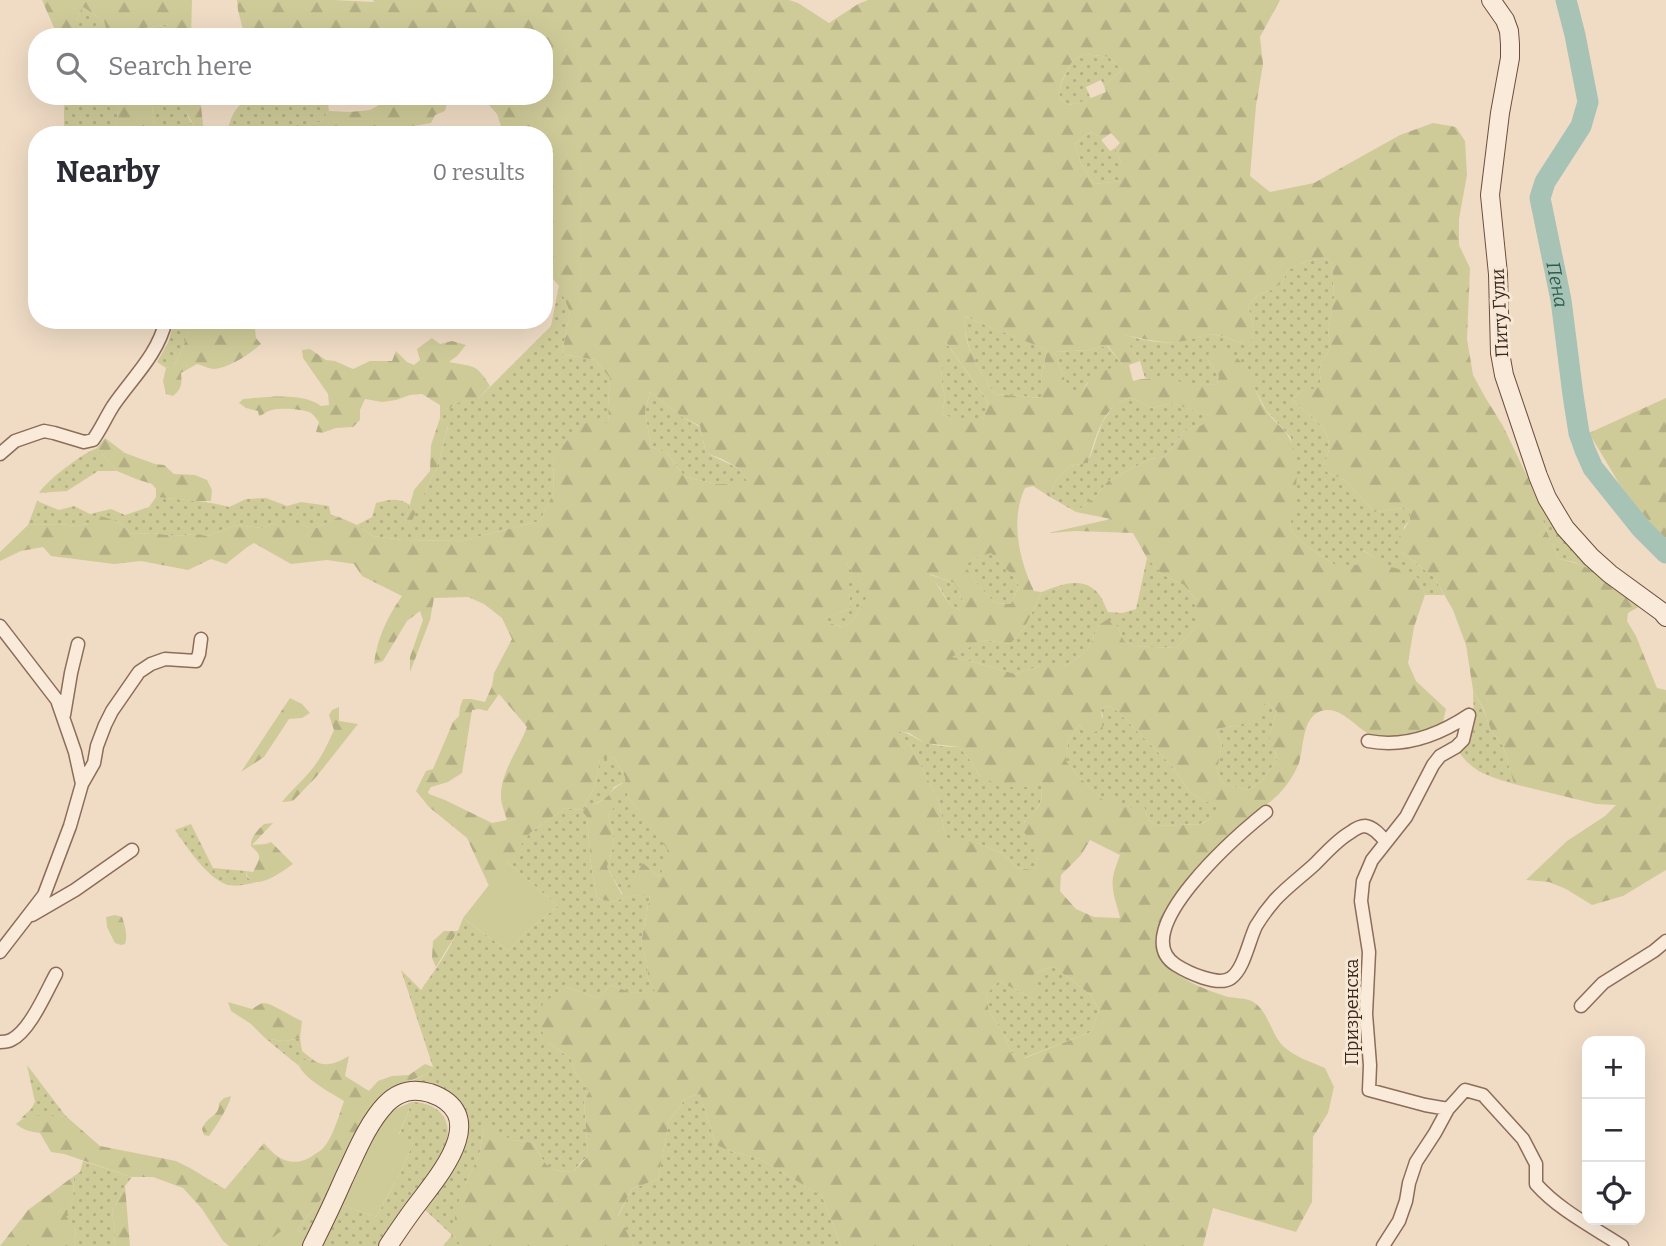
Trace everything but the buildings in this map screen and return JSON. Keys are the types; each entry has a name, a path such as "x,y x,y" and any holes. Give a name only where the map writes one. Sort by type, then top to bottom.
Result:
{"street":[{"name":"Питу Гули","path":"1491,0 1505,20 1510,44 1490,195 1497,265 1500,353 1504,375 1538,476 1547,498 1565,528 1610,574 1666,617"},
{"path":"0,454 15,441 44,431 84,442 93,440 114,405 152,355 163,329"},
{"path":"0,626 57,700 82,784"},
{"path":"0,952 48,886 82,784 94,762 97,746 112,711 139,672 151,664 165,659 196,661 201,639"},
{"path":"64,717 78,644"},
{"name":"Призренска","path":"1368,741 1381,744 1411,742 1452,726 1469,715 1464,740 1440,756 1433,765 1406,817 1369,865 1363,881 1362,901 1370,952 1366,1014 1369,1090 1448,1109"},
{"path":"1266,812 1230,842 1172,911 1164,932 1163,950 1167,958 1182,968 1210,979 1225,981 1231,978 1238,970 1255,928 1264,914 1292,883 1346,835 1358,827 1366,826 1379,833 1386,842"},
{"path":"26,919 75,890 132,850"},
{"path":"1581,1006 1603,983 1654,951 1666,940"},
{"path":"0,1042 13,1039 25,1027 56,974"},
{"path":"1382,1246 1399,1220 1416,1162 1436,1133 1448,1109 1465,1090 1483,1096 1523,1139 1536,1164 1536,1184 1544,1193 1622,1246"},
{"path":"312,1246 361,1141 381,1110 402,1092 425,1092 442,1099 452,1108 459,1124 457,1141 445,1167 388,1246"}],"green space":[{"path":"42,0 192,0 191,28 169,28 169,24 145,28 106,28 104,21 83,7 76,21 76,28 54,28"},
{"path":"237,0 789,0 829,23 868,0 1280,0 1260,37 1263,64 1256,106 1250,176 1270,192 1314,183 1400,135 1433,123 1456,127 1465,141 1467,175 1459,219 1459,245 1470,268 1467,339 1473,375 1503,426 1538,499 1546,530 1559,559 1593,571 1640,606 1628,613 1627,621 1657,688 1666,690 1666,870 1623,896 1592,905 1549,882 1526,880 1567,841 1605,816 1616,805 1596,804 1514,784 1503,746 1491,730 1473,690 1466,645 1453,610 1434,577 1400,551 1399,537 1410,520 1410,510 1404,508 1374,512 1346,481 1327,472 1323,467 1329,447 1325,431 1292,400 1301,391 1317,388 1321,380 1319,369 1331,347 1328,333 1334,297 1332,264 1326,258 1307,261 1288,270 1281,284 1258,295 1248,306 1253,335 1248,343 1211,334 1176,342 1123,335 1140,361 1129,365 1133,381 1164,379 1217,384 1219,376 1208,360 1209,351 1216,348 1236,357 1245,368 1265,409 1293,446 1297,473 1290,530 1308,547 1335,565 1357,565 1362,550 1388,566 1413,573 1420,580 1425,595 1414,627 1408,663 1416,681 1446,709 1443,722 1411,735 1386,738 1370,734 1336,712 1329,710 1315,714 1307,726 1299,763 1288,783 1275,798 1231,834 1203,864 1175,900 1157,934 1157,951 1170,969 1206,989 1255,1003 1265,1014 1283,1046 1325,1068 1334,1087 1328,1113 1313,1137 1312,1202 1296,1232 1213,1208 1203,1246 841,1246 822,1196 760,1159 716,1145 700,1094 686,1098 669,1121 658,1179 632,1189 618,1215 634,1246 462,1246 453,1235 456,1208 479,1156 484,1127 513,1140 534,1143 544,1162 558,1171 574,1171 588,1156 584,1101 589,1092 575,1072 571,1059 548,1042 540,1028 543,1003 566,987 597,998 611,985 632,993 655,991 648,979 647,963 641,944 650,895 630,896 612,902 597,898 587,817 581,810 565,808 530,833 489,886 467,838 429,807 416,791 426,771 433,769 453,722 459,716 463,699 485,702 494,673 512,639 502,618 484,604 468,597 434,598 430,620 410,672 410,657 423,620 420,611 407,621 383,661 374,664 384,628 402,596 362,576 354,564 327,560 291,564 254,543 226,564 211,559 188,570 141,561 114,564 51,556 43,547 21,551 0,561 0,552 28,525 78,526 100,516 117,521 132,534 208,536 236,525 262,528 275,523 302,523 308,528 316,528 339,517 373,536 403,540 461,541 540,521 554,492 553,458 573,433 590,420 609,423 610,378 595,360 562,354 570,312 553,279 553,126 501,126 497,114 489,105 553,105 553,28 242,28","holes":["1085,54 1109,57 1122,70 1104,86 1106,92 1068,105 1059,98 1061,82 1073,60","1090,132 1101,140 1111,133 1120,143 1115,148 1121,163 1121,181 1094,184 1081,164 1075,144","965,316 1047,350 1041,378 1042,398 995,394 978,366 966,337","946,342 988,402 982,424 942,415 945,398 941,378","1108,346 1123,365 1097,374 1079,395 1065,381 1055,352","650,392 681,416 700,426 706,453 740,469 748,484 717,484 685,477 667,453 651,447 645,411","1130,397 1152,408 1172,403 1209,416 1202,425 1184,431 1165,456 1148,460 1108,481 1096,496 1076,512 1111,519 1048,533 1133,533 1147,558 1163,575 1184,585 1196,600 1196,627 1176,648 1133,646 1124,641 1117,626 1108,619 1099,625 1088,649 1074,661 1064,666 1040,666 1015,674 952,657 983,640 1010,644 1024,629 1042,592 1034,591 1018,540 1018,513 1025,488 1033,486 1050,497 1055,482 1069,466 1088,463 1105,417 1115,405","991,553 1019,586 1011,604 995,603 965,566 975,558","846,563 868,595 852,622 841,627 822,620 851,608","930,574 954,583 964,602 964,612 950,605","499,694 527,727 507,770 502,788 501,797 507,820 492,823 428,792 431,787 448,782 462,773 472,710 487,711","1266,702 1277,711 1269,744 1275,751 1277,760 1261,782 1247,790 1222,783 1217,771 1222,744 1215,729 1250,721","1108,706 1116,710 1171,765 1190,792 1202,800 1220,806 1209,820 1201,824 1157,826 1148,819 1144,807 1139,803 1131,808 1115,800 1103,800 1077,775 1066,761 1068,741 1079,725 1086,733 1103,729 1101,710","898,731 909,733 925,743 959,747 980,776 1003,787 1026,787 1040,782 1042,792 1039,805 1021,829 1029,838 1038,857 1035,870 1018,868 1002,853 977,843 949,842 939,801 910,745","614,757 625,777 626,786 620,784 603,800 581,810 595,787 600,759","626,788 628,797 671,854 659,877 643,863 622,895 607,867 613,847 608,816","1090,840 1120,855 1113,885 1120,918 1094,917 1076,909 1060,891 1061,875 1081,855","1053,966 1091,995 1099,1010 1091,1032 1025,1058 1011,1053 1004,1034 989,1012 986,994 999,981 1035,1000 1040,989 1034,974"]},
{"path":"83,7 104,21 106,28 76,28 76,21"},
{"path":"170,24 170,28 145,28"},
{"path":"1085,54 1109,57 1122,70 1104,86 1101,80 1086,87 1091,99 1068,105 1059,98 1061,83 1073,60"},
{"path":"64,105 118,105 117,126 64,126"},
{"path":"118,105 152,105 154,126 117,126"},
{"path":"152,105 182,105 194,126 154,126"},
{"path":"201,105 203,126 194,126 182,106"},
{"path":"241,105 328,105 329,111 320,122 308,125 229,126 236,109"},
{"path":"379,105 447,105 445,111 435,115 431,123 413,126 262,126 308,125 320,122 329,111 370,110"},
{"path":"1090,132 1101,137 1110,151 1115,148 1121,163 1122,181 1094,184 1081,164 1075,144"},
{"path":"1326,258 1332,264 1334,297 1328,333 1331,347 1319,369 1321,380 1317,389 1301,391 1292,400 1325,431 1329,447 1323,467 1327,472 1346,481 1374,512 1404,508 1410,510 1410,520 1404,527 1400,551 1434,577 1444,595 1425,595 1418,579 1411,573 1387,566 1363,550 1357,565 1335,565 1308,547 1290,530 1291,438 1266,410 1246,372 1208,360 1219,376 1217,384 1145,378 1140,361 1122,334 1168,342 1210,334 1248,343 1253,330 1248,306 1258,295 1281,284 1288,270 1307,261"},
{"path":"559,285 570,312 562,354 595,360 610,378 609,423 553,458 554,492 540,521 461,541 403,540 373,536 357,525 372,517 376,503 393,500 410,505 405,522 426,490 439,462 448,426 440,418 440,404 448,410 456,403 479,398 548,329 553,329"},
{"path":"964,316 1047,350 1041,378 1043,398 995,394 973,357"},
{"path":"172,329 188,329 174,366 166,368 157,362"},
{"path":"188,329 255,329 256,338 261,344 239,360 220,368 212,369 197,364 181,373 181,386 173,396 166,394 163,381 166,368 174,366"},
{"path":"432,338 440,344 452,341 466,345 449,362 469,366 481,373 490,386 478,399 456,403 448,410 422,394 382,402 365,399 360,410 360,420 353,427 336,428 322,433 316,432 319,422 308,412 278,409 259,416 258,411 239,403 243,399 283,396 305,399 321,406 329,405 328,394 303,358 302,350 310,349 326,360 353,369 370,361 392,361 396,351 414,365 420,360 417,349"},
{"path":"945,341 988,402 982,425 942,415 945,398 941,378"},
{"path":"1107,346 1123,365 1087,383 1079,396 1065,381 1055,352"},
{"path":"650,392 700,427 706,453 740,469 749,484 717,484 685,477 667,453 651,447 645,411"},
{"path":"1130,397 1152,408 1172,403 1210,416 1202,425 1184,431 1165,456 1148,460 1108,481 1096,496 1076,512 1050,497 1055,482 1069,466 1088,463 1102,423 1114,405"},
{"path":"1666,398 1666,543 1620,485 1589,433"},
{"path":"440,418 448,425 439,462 403,540 414,490 430,471 431,445"},
{"path":"105,438 125,453 164,465 174,474 195,475 207,480 212,490 211,501 156,497 156,489 152,484 117,471 97,448"},
{"path":"97,448 117,471 98,471 67,491 39,493 66,467"},
{"path":"156,497 229,507 246,499 266,498 287,506 301,502 329,506 331,515 339,517 316,528 308,528 302,523 275,523 262,528 236,525 208,536 132,534 117,521 78,526 28,525 37,501 59,510 74,506 90,514 111,509 125,515 149,507"},
{"path":"1538,499 1556,526 1597,573 1574,562 1559,559 1543,522"},
{"path":"991,552 1019,586 1011,604 995,603 964,566"},
{"path":"1147,558 1163,575 1184,585 1196,600 1196,627 1176,648 1133,646 1124,641 1117,626 1099,625 1088,649 1064,666 1040,666 1015,674 951,657 983,640 1010,644 1024,629 1042,592 1070,583 1091,587 1100,596 1108,612 1122,613 1136,609"},
{"path":"845,562 869,594 852,622 842,627 821,620 851,608"},
{"path":"928,574 954,583 964,602 964,612 950,605"},
{"path":"1473,690 1491,730 1503,746 1514,784 1476,770 1459,752 1474,720"},
{"path":"290,698 302,704 310,713 302,718 289,719 264,757 241,772"},
{"path":"1266,702 1277,711 1270,734 1277,760 1261,782 1247,790 1222,783 1217,771 1222,744 1215,729 1240,725"},
{"path":"1108,706 1116,710 1171,765 1190,792 1202,800 1221,806 1209,820 1200,824 1157,826 1148,819 1144,807 1131,808 1115,801 1103,800 1077,775 1066,761 1068,741 1079,725 1086,733 1103,717 1101,710"},
{"path":"339,707 339,721 358,724 317,776 293,801 282,802 322,755 334,730 329,715"},
{"path":"897,731 928,743 959,747 980,776 1026,787 1040,781 1041,800 1024,822 1038,857 1035,870 1018,868 1002,853 977,843 949,843 939,801 910,745"},
{"path":"614,757 625,777 628,797 672,854 659,877 643,863 623,895 607,867 614,842 608,816 626,787 622,783 614,787 609,796 595,804 587,817 591,865 597,898 612,902 630,896 650,894 641,944 647,963 648,979 656,992 632,993 611,985 597,998 566,987 548,1042 571,1059 575,1072 589,1092 584,1101 588,1156 574,1171 558,1171 544,1162 534,1143 513,1140 484,1128 479,1156 465,1184 453,1235 462,1246 443,1246 452,1235 424,1209 464,1146 432,1085 412,1081 425,1075 433,1067 401,970 421,990 450,946 463,918 508,951 558,906 507,862 530,833 565,808 581,810 595,787 600,758"},
{"path":"273,823 252,845 271,842 293,864 267,880 253,882 246,871 253,872 259,858 251,846 252,840 264,824"},
{"path":"191,824 213,868 246,871 249,879 257,882 232,886 214,877 175,830"},
{"path":"507,862 558,906 508,951 463,918"},
{"path":"106,917 122,917 125,944 115,943 107,927"},
{"path":"444,931 458,931 436,967 432,958 433,941"},
{"path":"1053,966 1091,995 1099,1010 1091,1032 1024,1058 1011,1053 1004,1034 989,1012 986,994 999,981 1035,1000 1034,974"},
{"path":"228,1002 252,1009 263,1003 276,1007 302,1021 300,1038 285,1041 266,1039 251,1024 231,1011"},
{"path":"300,1038 302,1051 312,1059 301,1061 299,1066 266,1039 285,1041"},
{"path":"349,1056 345,1076 369,1091 378,1081 392,1076 409,1075 425,1064 433,1067 425,1075 396,1086 378,1100 366,1115 333,1184 297,1230 279,1233 266,1246 229,1246 183,1188 153,1177 132,1177 51,1152 40,1133 16,1124 33,1116 67,1117 100,1146 176,1161 225,1189 264,1143 281,1158 294,1162 308,1159 323,1148 333,1132 344,1101 313,1081 299,1066 301,1061 312,1059 321,1064 330,1064"},
{"path":"27,1065 67,1117 37,1116 20,1119 35,1102"},
{"path":"700,1094 716,1145 760,1159 822,1196 841,1246 634,1246 618,1216 632,1189 658,1179 669,1121 686,1098"},
{"path":"231,1096 212,1132 209,1136 204,1135 202,1129 219,1108 219,1103"},
{"path":"412,1102 434,1107 447,1123 447,1139 435,1166 381,1246 323,1246 340,1204 376,1217 402,1170 413,1143 399,1135"},
{"path":"412,1102 399,1134 413,1143 402,1170 376,1217 340,1204 374,1134 393,1110"},
{"path":"83,1161 132,1177 112,1212 114,1246 74,1246 76,1231 65,1216 73,1199 74,1176 80,1172"},
{"path":"74,1176 73,1199 66,1216 76,1231 74,1246 0,1246 28,1210"},
{"path":"333,1184 307,1235 297,1230"},
{"path":"125,1186 130,1246 114,1246 112,1212"},
{"path":"287,1229 307,1235 302,1246 266,1246 278,1233"}],"waterway":[{"name":"Пена","path":"1566,0 1588,102 1581,126 1545,182 1540,198 1561,300 1579,433 1593,468 1641,528 1666,553"}]}
